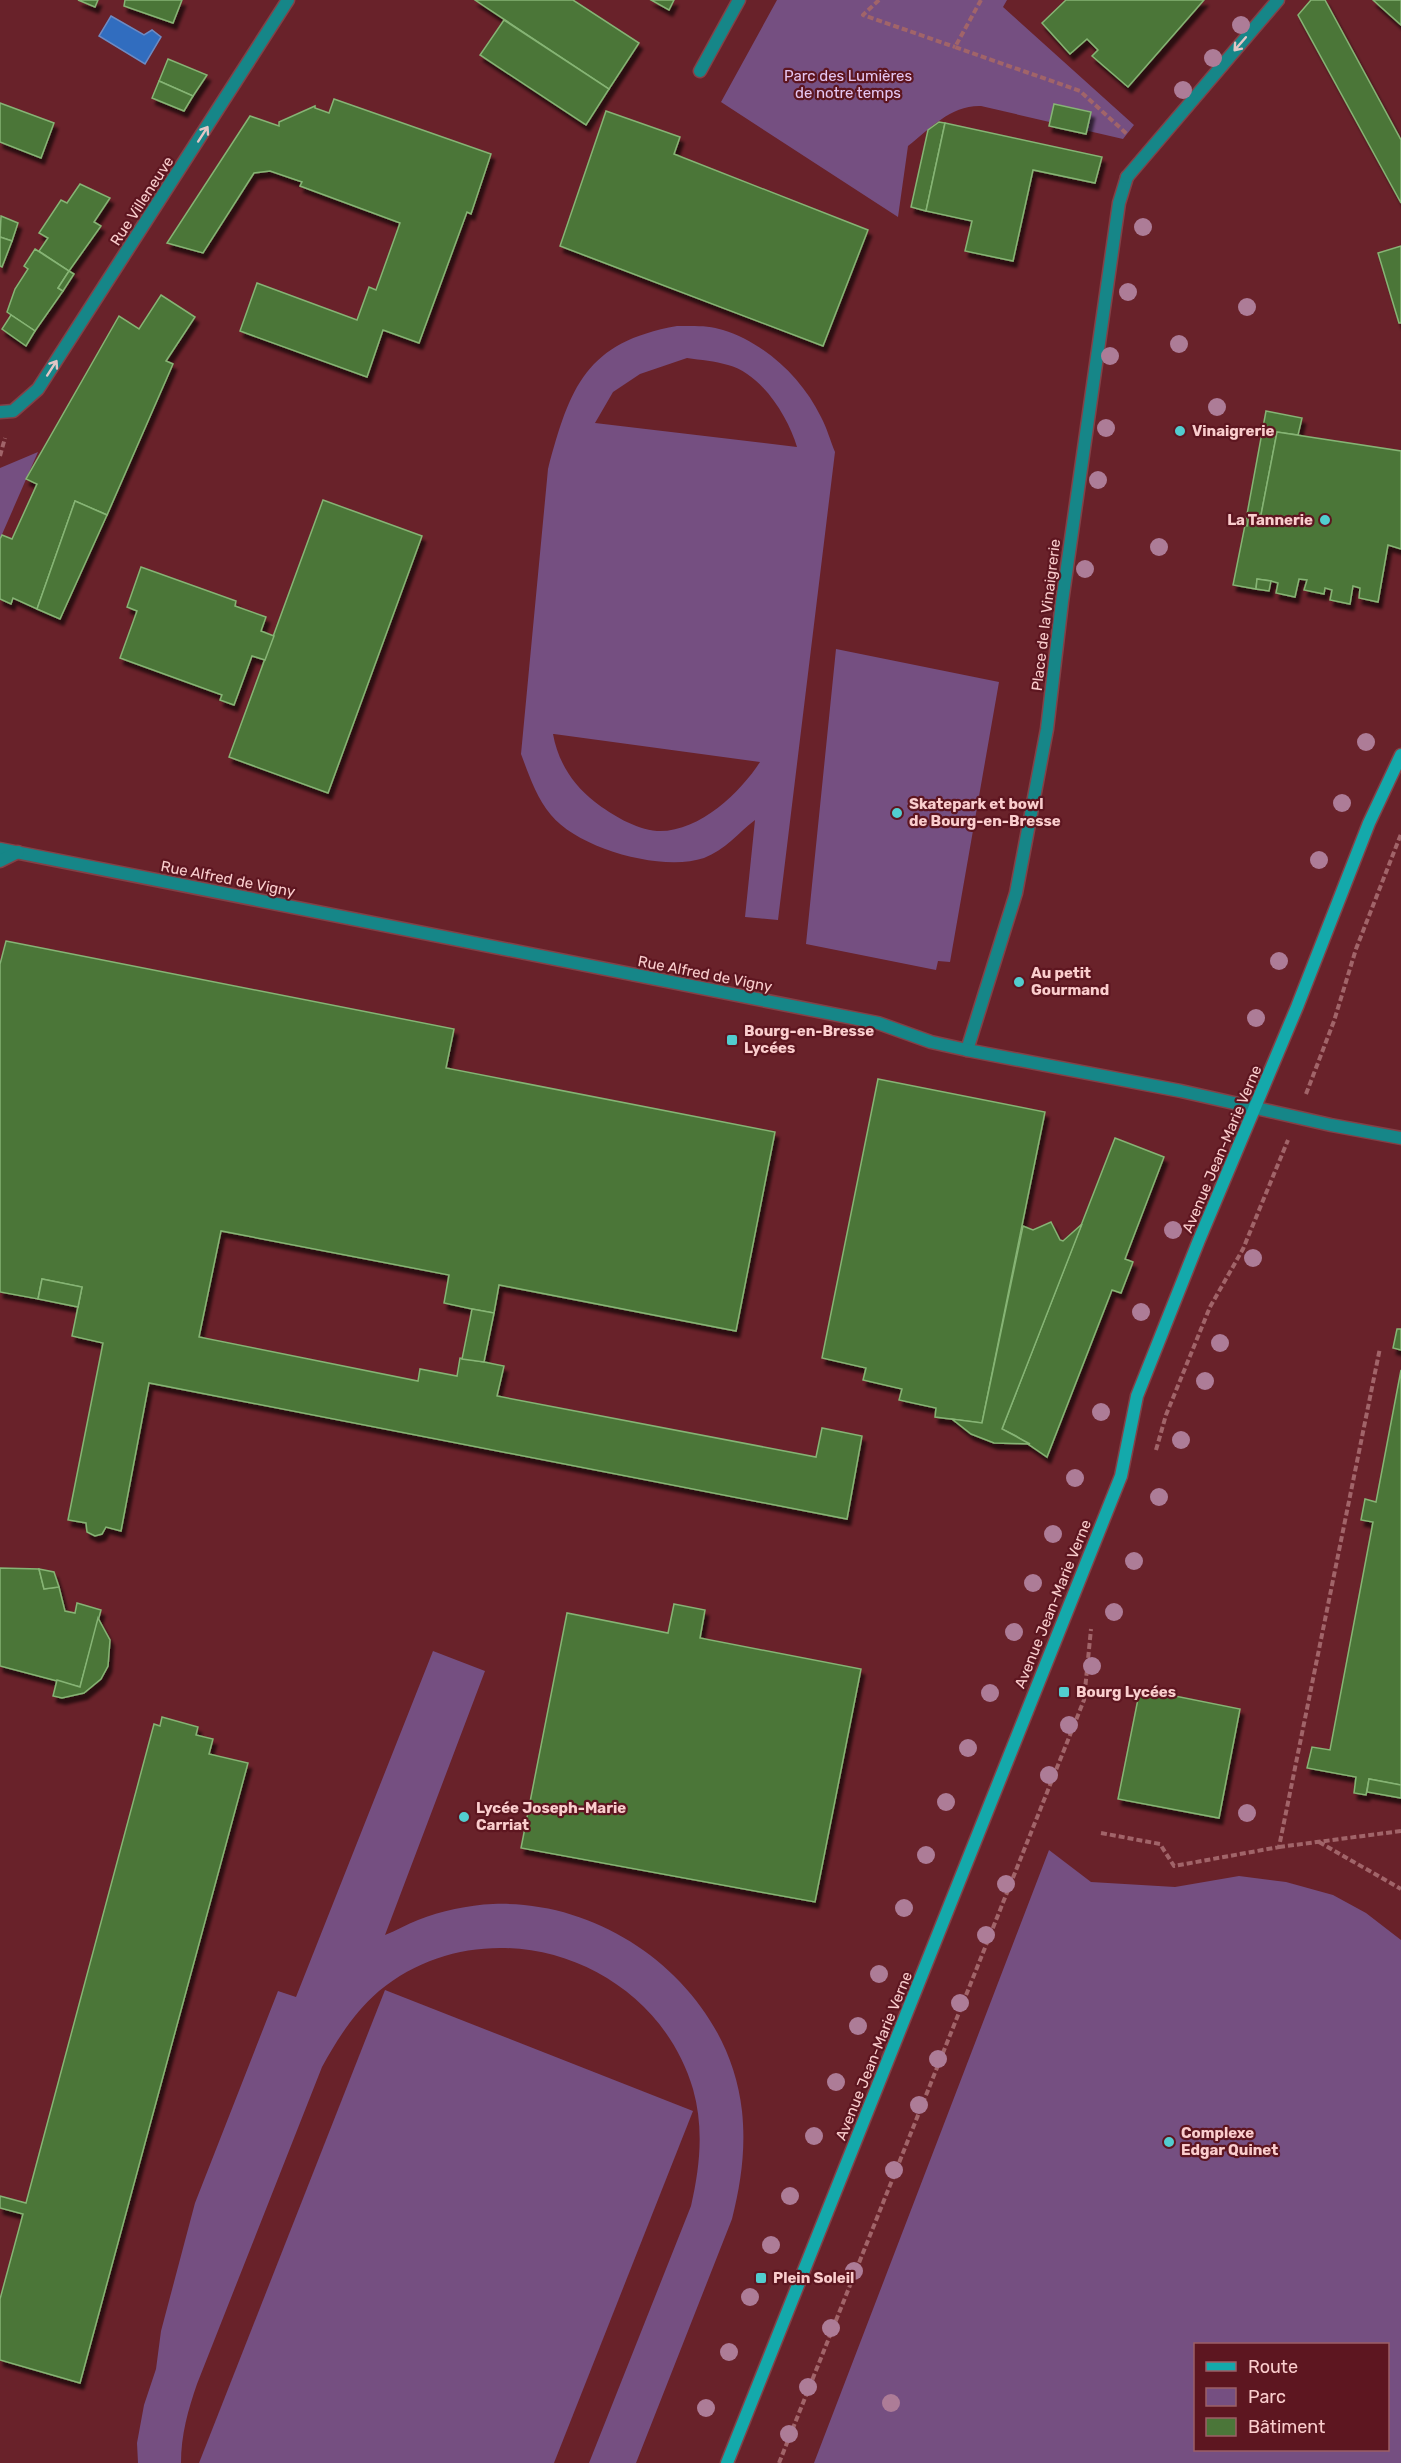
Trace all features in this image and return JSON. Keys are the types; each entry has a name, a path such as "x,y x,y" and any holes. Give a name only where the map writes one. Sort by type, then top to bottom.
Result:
{"street":[{"name":"Rue Villeneuve","path":"0,412 13,411 38,389 288,0"},
{"path":"700,71 739,0"},
{"path":"1148,152 1278,0"},
{"name":"Place de la Vinaigrerie","path":"967,1050 1016,893 1047,729 1062,602 1119,203 1127,177 1148,152"},
{"name":"Avenue Jean-Marie Verne","path":"727,2463 1121,1476 1137,1396 1199,1240 1256,1108 1369,823 1401,755"},
{"name":"Rue Alfred de Vigny","path":"0,849 878,1023 931,1042 967,1050 1401,1138"},
{"path":"0,861 18,852"}],"path":[{"path":"879,0 863,15 1080,91 1148,152"},
{"path":"955,46 979,1"},
{"path":"1154,1456 1166,1415 1210,1307 1244,1249 1298,1117 1334,1021 1356,949 1401,834"},
{"path":"1280,1847 1380,1348"},
{"path":"779,2463 1084,1700 1091,1628"},
{"path":"1101,1833 1160,1844 1174,1866 1280,1847 1401,1831"},
{"path":"1319,1842 1401,1889"}],"green space":[{"name":"Parc des Lumières de notre temps","path":"777,0 1007,0 1003,7 1134,125 1123,139 981,106 960,109 942,119 908,146 898,217 721,102"},
{"path":"677,326 718,328 753,344 781,364 804,389 823,421 835,452 778,920 745,917 755,820 725,846 704,858 687,862 666,862 622,854 581,838 551,815 537,793 521,754 548,469 556,440 574,392 587,373 602,357 622,344 646,333","holes":["687,358 728,365 752,377 780,410 797,447 595,423 613,392 640,374","554,734 760,762 729,798 702,818 672,830 649,830 624,821 587,795 568,772 555,744"]},
{"path":"38,452 0,539 0,468"},
{"name":"Skatepark et bowl de Bourg-en-Bresse","path":"836,649 999,682 950,962 938,961 936,970 806,944"},
{"path":"433,1651 485,1671 385,1935 427,1917 464,1907 493,1904 537,1907 580,1917 621,1936 657,1961 689,1991 714,2027 732,2067 742,2111 743,2152 732,2219 636,2463 589,2463 691,2206 700,2148 699,2118 693,2089 673,2043 643,2006 605,1977 562,1958 515,1949 468,1951 422,1965 370,1999 347,2026 322,2067 197,2384 182,2442 181,2463 138,2463 137,2443 144,2405 156,2369 161,2331 195,2203 278,1991 296,1997"},
{"name":"Complexe Edgar Quinet","path":"1049,1850 1091,1882 1175,1887 1239,1876 1286,1882 1333,1895 1366,1913 1401,1940 1401,2463 814,2463"},
{"path":"385,1990 693,2111 554,2463 199,2463"}],"water":[{"path":"111,16 144,35 152,30 161,37 145,64 99,36"}],"building":[{"path":"78,0 98,0 95,7"},
{"path":"125,0 182,0 173,23 124,6"},
{"path":"475,0 573,0 639,43 609,89"},
{"path":"651,0 674,0 669,10"},
{"path":"1066,0 1204,0 1128,87 1092,56 1098,50 1087,39 1070,54 1042,23"},
{"path":"1311,0 1325,0 1401,140 1401,203 1298,15"},
{"path":"1373,0 1401,0 1401,25"},
{"path":"504,20 609,89 586,125 480,55"},
{"path":"168,59 207,75 193,96 159,81"},
{"path":"159,81 193,96 184,111 152,98"},
{"path":"334,99 491,154 471,214 467,212 419,343 383,330 367,377 240,331 257,283 357,320 369,287 376,290 400,223 300,186 302,182 270,171 254,173 203,253 167,243 250,116 279,126 279,122 315,106 329,113"},
{"path":"0,103 54,123 41,158 0,142"},
{"path":"1054,104 1091,112 1086,134 1049,126"},
{"path":"606,111 680,137 674,154 868,230 823,346 560,246"},
{"path":"939,122 945,123 926,211 911,207 928,130"},
{"path":"945,123 1102,157 1095,183 1033,170 1013,261 965,251 972,221 926,211"},
{"path":"80,184 110,198 94,222 101,226 69,271 39,251 48,238 39,233 61,200 67,203"},
{"path":"1,216 18,223 12,241 0,237"},
{"path":"0,237 12,241 2,267 0,266"},
{"path":"1401,246 1401,323 1399,323 1378,253"},
{"path":"35,249 69,271 58,288 63,291 35,331 7,312 15,289 28,269 24,266"},
{"path":"69,271 74,274 63,291 58,288"},
{"path":"161,295 195,317 166,361 173,364 107,515 75,501 37,609 13,598 11,604 0,599 0,539 2,535 12,539 37,484 26,479 119,316 139,329"},
{"path":"11,315 35,331 26,346 2,329"},
{"path":"1266,411 1302,418 1298,435 1277,432 1261,515 1250,513 1247,526 1245,525"},
{"name":"La Tannerie","path":"1277,432 1401,451 1401,549 1388,545 1378,602 1359,598 1360,588 1353,586 1350,604 1330,600 1332,590 1325,588 1324,594 1304,590 1307,580 1299,579 1295,597 1276,593 1278,583 1271,581 1257,579 1256,589 1233,585 1245,525 1247,526 1250,513 1261,515"},
{"path":"323,500 422,536 328,793 229,757"},
{"path":"75,501 107,515 60,619 37,609"},
{"path":"141,567 236,601 235,606 266,617 261,631 274,636 265,660 252,656 234,705 220,700 222,695 120,658 137,611 127,607"},
{"path":"1257,579 1271,581 1269,591 1256,589"},
{"path":"6,941 454,1029 446,1068 775,1132 736,1331 499,1285 494,1313 472,1309 444,1303 449,1275 221,1231 199,1337 418,1381 420,1369 457,1376 460,1358 484,1362 504,1366 497,1396 816,1457 822,1428 862,1436 847,1519 149,1383 121,1531 106,1527 102,1534 95,1536 87,1532 86,1523 68,1520 103,1343 72,1336 82,1287 42,1279 38,1299 0,1292 0,964"},
{"path":"878,1079 1045,1112 982,1423 935,1417 936,1408 899,1400 902,1389 863,1380 866,1368 822,1358"},
{"path":"1115,1138 1164,1157 1125,1259 1133,1262 1121,1293 1112,1290 1047,1457 1002,1429"},
{"path":"1051,1222 1060,1240 1063,1241 1082,1224 1002,1429 1030,1444 994,1443 971,1434 952,1419 982,1423 1023,1226 1033,1230"},
{"path":"42,1279 82,1287 78,1307 38,1299"},
{"path":"472,1309 494,1313 484,1362 462,1359"},
{"path":"1397,1329 1401,1329 1401,1350 1393,1348"},
{"path":"1401,1370 1401,1785 1369,1779 1366,1795 1354,1793 1356,1777 1307,1768 1312,1747 1330,1750 1373,1522 1361,1520 1365,1499 1376,1502"},
{"path":"0,1568 39,1569 44,1589 59,1587 65,1611 75,1613 77,1603 101,1610 80,1687 0,1666"},
{"path":"39,1569 54,1572 59,1587 44,1589"},
{"path":"674,1604 705,1610 700,1638 861,1669 815,1902 521,1848 567,1613 668,1633"},
{"path":"98,1618 110,1640 108,1666 101,1679 84,1693 62,1698 53,1696 57,1680 80,1687"},
{"path":"1140,1689 1240,1709 1219,1818 1118,1799"},
{"path":"162,1717 198,1727 196,1735 213,1739 209,1754 248,1763 80,2383 0,2360 0,2299 23,2214 0,2208 0,2196 26,2203 154,1724 160,1726"},
{"path":"1369,1779 1401,1785 1401,1798 1367,1792"}],"place":[{"name":"Vinaigrerie","path":"1180,431"},
{"name":"La Tannerie","path":"1325,520"},
{"name":"Skatepark et bowl de Bourg-en-Bresse","path":"897,813"},
{"name":"Au petit Gourmand","path":"1019,982"},
{"name":"Bourg-en-Bresse Lycées","path":"732,1040"},
{"name":"Bourg Lycées","path":"1064,1692"},
{"name":"Lycée Joseph-Marie Carriat","path":"464,1817"},
{"name":"Complexe Edgar Quinet","path":"1169,2142"},
{"name":"Plein Soleil","path":"761,2278"}]}
